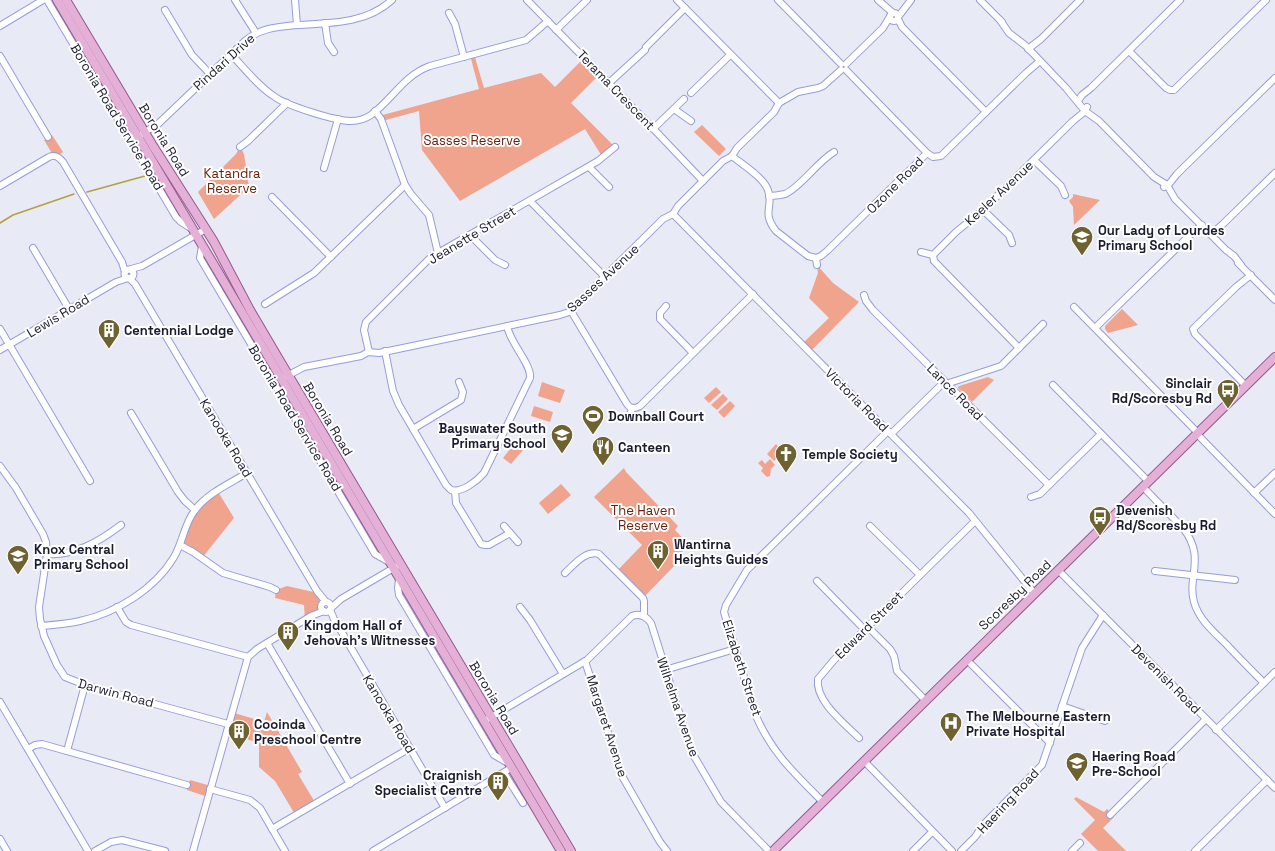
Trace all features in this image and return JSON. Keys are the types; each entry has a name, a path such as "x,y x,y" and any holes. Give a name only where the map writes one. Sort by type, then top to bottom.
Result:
{"main road":[{"name":"Boronia Road","path":"63,1 69,22 82,43 141,135 206,229 285,377 394,565 399,579 483,722 508,768 560,851"},
{"name":"Boronia Road","path":"63,1 141,135 193,232 285,377 394,565 491,717 571,851"},
{"name":"Scoresby Road","path":"773,851 1275,357"},
{"path":"508,768 519,764"}],"street":[{"path":"0,26 43,0"},
{"name":"Boronia Road Service Road","path":"47,0 177,219 193,232"},
{"path":"235,0 256,33"},
{"path":"295,0 297,25"},
{"name":"Terama Crescent","path":"527,0 703,181"},
{"path":"556,30 587,0"},
{"path":"677,0 779,103"},
{"path":"778,0 927,153"},
{"path":"878,0 902,27 986,112"},
{"name":"Sasses Avenue","path":"285,377 304,367 361,356 369,352 377,353 560,315 571,311 664,219 673,214 678,206 723,161 732,156 737,148 774,112 779,103 798,92 823,86 911,0"},
{"path":"980,0 1018,36 1028,49 1066,88 1080,99 1085,109 1099,121 1158,182 1166,186 1169,195 1176,199 1201,224 1225,252 1241,265 1275,300"},
{"path":"1028,49 1041,39 1080,0"},
{"path":"1080,99 1180,0"},
{"path":"1129,51 1166,88 1174,90 1266,0"},
{"name":"Pindari Drive","path":"141,135 161,121 245,41 256,33 268,28 351,20 378,11 390,1"},
{"path":"609,83 685,8"},
{"path":"165,10 192,55 210,74"},
{"path":"55,13 69,22"},
{"path":"449,13 464,57"},
{"path":"231,54 264,88 275,97 287,103 338,119 350,121 366,118 417,72 430,66 526,40 548,21"},
{"path":"325,23 328,43 334,52"},
{"path":"80,55 82,43"},
{"path":"635,50 639,55"},
{"path":"692,93 730,55"},
{"path":"0,56 48,137"},
{"name":"Ozone Road","path":"816,258 827,252 927,153 933,157 942,156 1039,60"},
{"path":"1166,186 1275,78"},
{"path":"653,129 684,99"},
{"path":"240,147 287,103"},
{"path":"674,108 691,121"},
{"name":"Keeler Avenue","path":"933,255 956,232 983,210 1085,109"},
{"path":"375,111 381,119 405,185 429,215 438,253"},
{"path":"324,168 338,119"},
{"path":"128,137 141,135"},
{"name":"Jeanette Street","path":"369,352 364,330 366,322 426,262 438,253 589,167 602,159 615,147"},
{"path":"769,196 784,194 791,190 825,158 834,152"},
{"name":"Kanooka Road","path":"0,186 49,157 56,156 63,162 445,808"},
{"path":"732,156 762,181 768,190 768,216 776,232 810,257 816,258 816,265"},
{"path":"1034,160 1061,186 1065,194"},
{"path":"589,167 609,187"},
{"path":"1213,237 1223,224 1275,173"},
{"path":"265,304 309,278 405,185"},
{"path":"272,197 331,257"},
{"path":"530,201 605,278"},
{"path":"983,210 1009,235 1012,243"},
{"name":"Victoria Road","path":"673,214 975,521 1034,593"},
{"path":"1095,328 1201,224"},
{"name":"Lewis Road","path":"0,350 116,282 193,232 206,229"},
{"path":"470,235 495,260 505,265"},
{"name":"Boronia Road Service Road","path":"202,246 200,258 375,554 394,565"},
{"path":"33,248 69,309"},
{"path":"921,252 933,255 934,260 1019,348"},
{"path":"1246,386 1195,334 1194,329 1250,274"},
{"path":"571,311 627,404 632,408 637,408 753,294"},
{"name":"Lance Road","path":"864,295 866,301 873,310 1049,485"},
{"path":"666,306 660,313 660,319 694,353"},
{"path":"1074,307 1275,514"},
{"name":"Elizabeth Street","path":"823,802 784,762 761,726 756,716 724,612 745,573 889,432 936,390 947,384 1001,366 1044,324"},
{"path":"385,351 393,391 399,405 446,485 449,489 454,491 460,490 482,475 530,378 530,370 510,336 507,326"},
{"path":"0,329 90,482"},
{"path":"413,429 458,402 463,395 461,385 469,385"},
{"path":"1053,385 1101,434 1189,535 1195,556 1193,600 1198,614 1264,683"},
{"path":"629,419 632,408"},
{"path":"131,413 178,492 184,501 195,510"},
{"path":"1031,497 1040,494 1101,434"},
{"name":"Darwin Road","path":"0,466 13,484 46,542 47,554 39,607 41,626 54,658 65,677 85,685 228,724"},
{"path":"41,626 67,624 81,621 117,607 140,592 160,576 171,562 180,545 187,523 195,510 214,492 247,473"},
{"path":"1254,493 1275,473"},
{"path":"454,491 456,503 481,544 489,545 510,533"},
{"name":"Edward Street","path":"859,738 823,701 818,679 866,628 975,521"},
{"path":"47,554 61,554 82,548 105,537 121,524"},
{"path":"504,526 518,542"},
{"path":"870,526 920,575"},
{"path":"180,545 194,552 223,573 276,590"},
{"path":"483,722 585,661 630,618 635,615 643,616 643,598 598,554 591,553 585,555 565,573"},
{"path":"193,851 248,657 254,650 341,599 394,565"},
{"name":"Devenish Road","path":"1058,570 1275,788"},
{"path":"1155,571 1236,580"},
{"path":"373,851 508,768 494,755 482,736 399,595 399,579"},
{"path":"817,580 866,628 890,649 894,656 897,672 926,701"},
{"path":"117,607 126,622 131,625 248,657"},
{"path":"520,607 530,620 563,674"},
{"name":"Haering Road","path":"961,851 975,837 984,824 1042,764 1082,648 1103,615"},
{"name":"Wilhelma Avenue","path":"643,616 650,623 689,744 696,760 724,806 769,851"},
{"path":"267,643 350,784"},
{"path":"665,670 735,649"},
{"path":"967,660 1050,743"},
{"name":"Margaret Avenue","path":"585,661 624,780 660,842 667,851"},
{"path":"1216,730 1275,672"},
{"path":"67,751 85,685"},
{"path":"0,702 88,851"},
{"path":"1062,706 1105,721"},
{"path":"1110,815 1206,719"},
{"path":"28,749 39,744 187,785"},
{"path":"272,829 410,748"},
{"path":"864,761 952,851"},
{"name":"Boronia Road","path":"508,768 522,803"},
{"path":"1195,851 1267,780"},
{"path":"210,789 253,802 260,808 285,851"},
{"path":"913,851 932,832"},
{"path":"0,839 7,851"},
{"path":"95,851 111,842 122,840 165,851"},
{"path":"1072,851 1080,843"}],"green space":[{"name":"Sasses Reserve","path":"474,54 484,88 541,73 555,87 584,58 600,74 571,103 615,147 603,158 585,129 460,201 422,150 419,111 382,121 379,116 479,89 470,55"},
{"path":"702,125 726,149 719,156 694,132"},
{"path":"52,135 63,152 57,156 53,155 44,140"},
{"name":"Katandra Reserve","path":"240,147 244,154 249,187 214,219 198,192 236,154"},
{"path":"1073,194 1100,200 1074,225 1073,207 1069,201 1073,197"},
{"path":"817,265 833,283 859,302 810,352 802,344 829,318 809,298 818,273"},
{"path":"1122,309 1138,325 1108,333 1105,326"},
{"path":"988,377 994,380 972,402 958,388 959,386"},
{"path":"542,382 565,390 560,403 538,396"},
{"path":"716,387 721,392 709,403 704,398"},
{"path":"723,394 728,399 717,410 711,405"},
{"path":"730,401 735,406 724,418 718,412"},
{"path":"534,406 553,412 550,422 531,416"},
{"path":"515,443 523,450 511,464 503,458"},
{"path":"776,444 783,452 774,461 767,454"},
{"path":"770,459 775,465 771,469 770,476 767,477 761,471 763,468 758,463 762,460 765,464"},
{"name":"The Haven Reserve","path":"624,468 626,472 678,526 675,530 689,545 675,559 676,564 643,598 617,571 642,545 594,497"},
{"path":"561,484 571,495 548,514 539,503"},
{"path":"217,490 234,518 202,558 180,545 190,517"},
{"path":"287,586 318,593 321,606 305,620 304,605 275,598 276,590"},
{"path":"231,712 264,722 267,712 302,772 298,774 316,804 296,816 275,781 259,767 259,743 226,733"},
{"path":"190,780 211,786 208,797 187,790"},
{"path":"1076,797 1104,812 1107,809 1114,817 1103,828 1126,851 1098,851 1081,834 1095,820 1074,799"}],"waterway":[{"path":"87,192 145,176"},
{"path":"0,223 13,215 74,194"}],"place":[{"name":"Our Lady of Lourdes Primary School","path":"1082,256"},
{"name":"Centennial Lodge","path":"109,350"},
{"name":"Sinclair Rd/Scoresby Rd","path":"1228,410"},
{"name":"Downball Court","path":"593,436"},
{"name":"Bayswater South Primary School","path":"562,454"},
{"name":"Canteen","path":"603,466"},
{"name":"Temple Society","path":"786,474"},
{"name":"Devenish Rd/Scoresby Rd","path":"1100,536"},
{"name":"Wantirna Heights Guides","path":"658,570"},
{"name":"Knox Central Primary School","path":"18,576"},
{"name":"Kingdom Hall of Jehovah's Witnesses","path":"288,652"},
{"name":"The Melbourne Eastern Private Hospital","path":"951,742"},
{"name":"Cooinda Preschool Centre","path":"239,750"},
{"name":"Haering Road Pre-School","path":"1077,782"},
{"name":"Craignish Specialist Centre","path":"498,802"}]}
